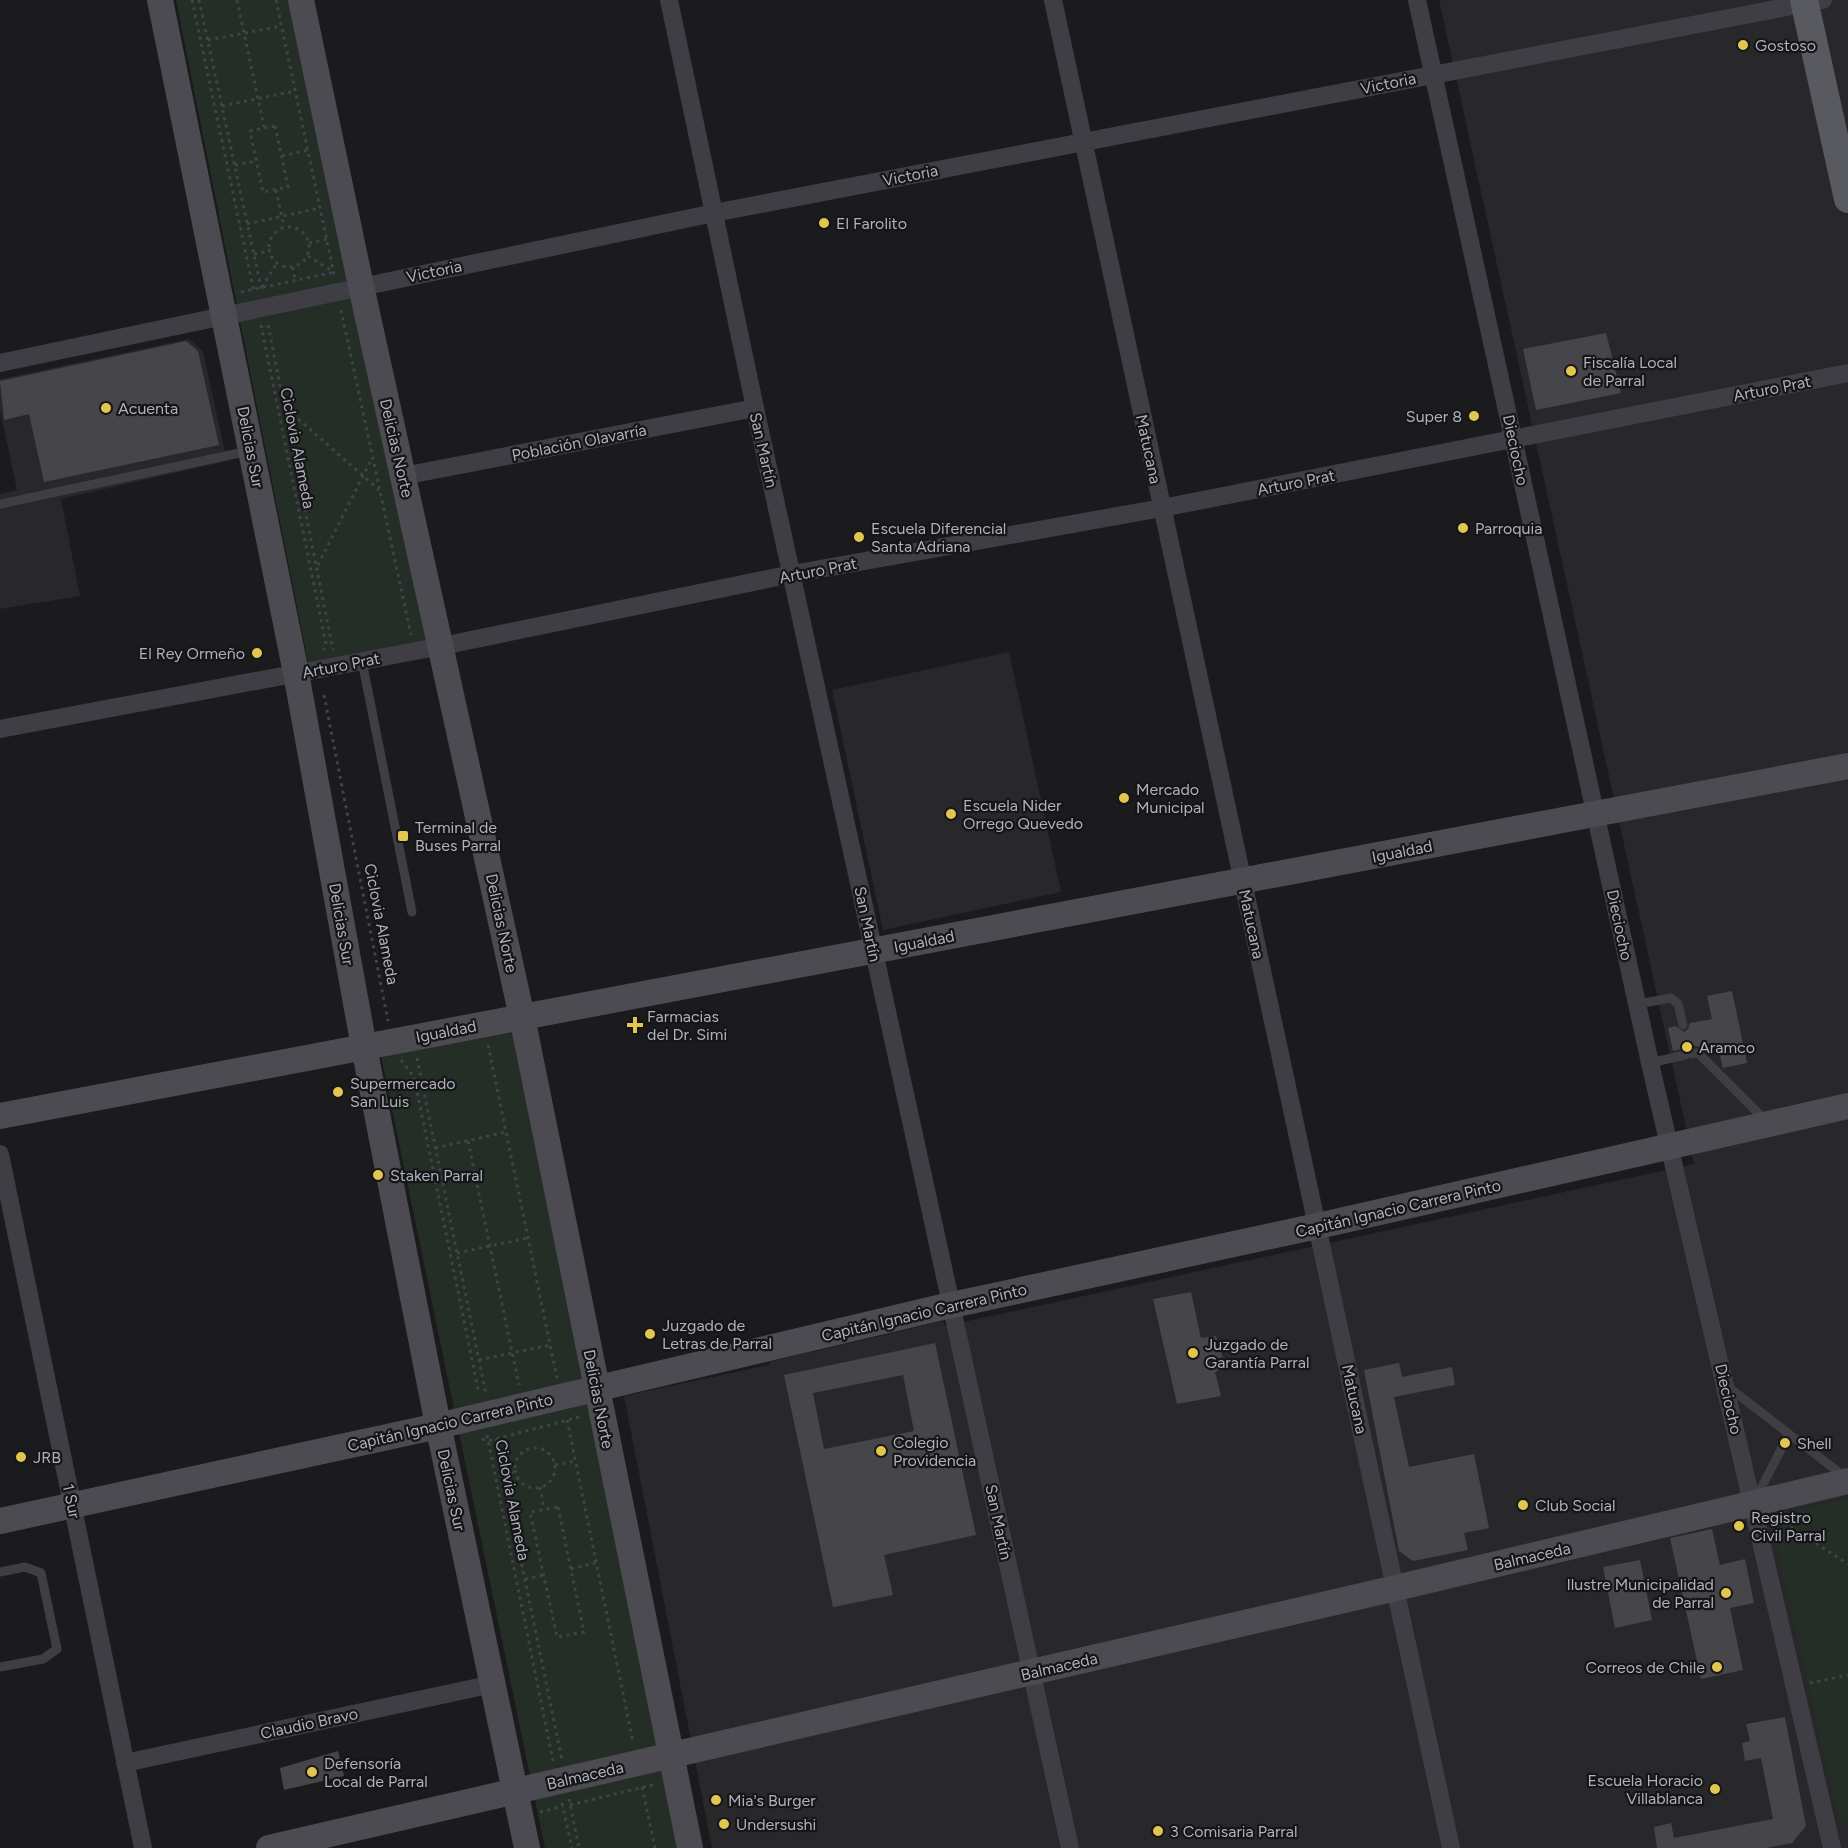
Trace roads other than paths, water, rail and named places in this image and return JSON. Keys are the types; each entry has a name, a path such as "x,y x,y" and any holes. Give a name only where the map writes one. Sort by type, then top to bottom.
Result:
{"main road":[{"path":"1814,1 1848,109"},
{"path":"1814,1 1848,199"}],"street":[{"name":"Delicias Sur","path":"160,0 251,450 309,671 386,1048 438,1426 527,1848"},
{"name":"Delicias Norte","path":"301,0 347,279 403,476 442,646 524,1027 690,1848"},
{"name":"San Martín","path":"669,0 755,408 1070,1848"},
{"name":"Matucana","path":"1053,0 1451,1848"},
{"name":"Dieciocho","path":"1417,0 1650,1063 1833,1848"},
{"name":"Victoria","path":"0,363 222,306 261,308 347,279 714,213 1814,1"},
{"name":"Arturo Prat","path":"0,729 442,646 792,574 1162,508 1848,373"},
{"name":"Población Olavarría","path":"403,476 755,408"},
{"name":"Igualdad","path":"0,1116 386,1048 524,1027 874,950 1848,766"},
{"name":"Capitán Ignacio Carrera Pinto","path":"0,1521 438,1426 485,1406 597,1387 951,1305 1318,1226 1848,1106"},
{"name":"1 Sur","path":"0,1154 143,1848"},
{"name":"Balmaceda","path":"269,1848 516,1792 559,1768 631,1755 670,1756 1396,1588 1848,1480"},
{"name":"Claudio Bravo","path":"125,1763 493,1684"}],"lane":[{"path":"0,504 251,450"},
{"path":"362,661 412,912"},
{"path":"1638,1005 1671,998 1678,1004 1683,1025"},
{"path":"1650,1063 1685,1055 1688,1050 1692,1054 1698,1053 1767,1123"},
{"path":"1725,1385 1848,1480"},
{"path":"1754,1503 1789,1434"},
{"path":"0,1572 25,1567 41,1573 57,1649 43,1659 0,1666"}],"place":[{"name":"Gostoso","path":"1743,45"},
{"name":"El Farolito","path":"824,223"},
{"name":"Fiscalía Local de Parral","path":"1571,371"},
{"name":"Acuenta","path":"106,408"},
{"name":"Super 8","path":"1474,416"},
{"name":"Parroquia","path":"1463,528"},
{"name":"Escuela Diferencial Santa Adriana","path":"859,537"},
{"name":"El Rey Ormeño","path":"257,653"},
{"name":"Mercado Municipal","path":"1124,798"},
{"name":"Escuela Nider Orrego Quevedo","path":"951,814"},
{"name":"Terminal de Buses Parral","path":"403,836"},
{"name":"Farmacias del Dr. Simi","path":"635,1025"},
{"name":"Aramco","path":"1687,1047"},
{"name":"Supermercado San Luis","path":"338,1092"},
{"name":"Staken Parral","path":"378,1175"},
{"name":"Juzgado de Letras de Parral","path":"650,1334"},
{"name":"Juzgado de Garantía Parral","path":"1193,1353"},
{"name":"Shell","path":"1785,1443"},
{"name":"Colegio Providencia","path":"881,1451"},
{"name":"JRB","path":"21,1457"},
{"name":"Club Social","path":"1523,1505"},
{"name":"Registro Civil Parral","path":"1739,1526"},
{"name":"Ilustre Municipalidad de Parral","path":"1726,1593"},
{"name":"Correos de Chile","path":"1717,1667"},
{"name":"Defensoría Local de Parral","path":"312,1772"},
{"name":"Escuela Horacio Villablanca","path":"1715,1789"},
{"name":"Mia's Burger","path":"716,1800"},
{"name":"Undersushi","path":"724,1824"},
{"name":"3 Comisaria Parral","path":"1158,1831"}]}
